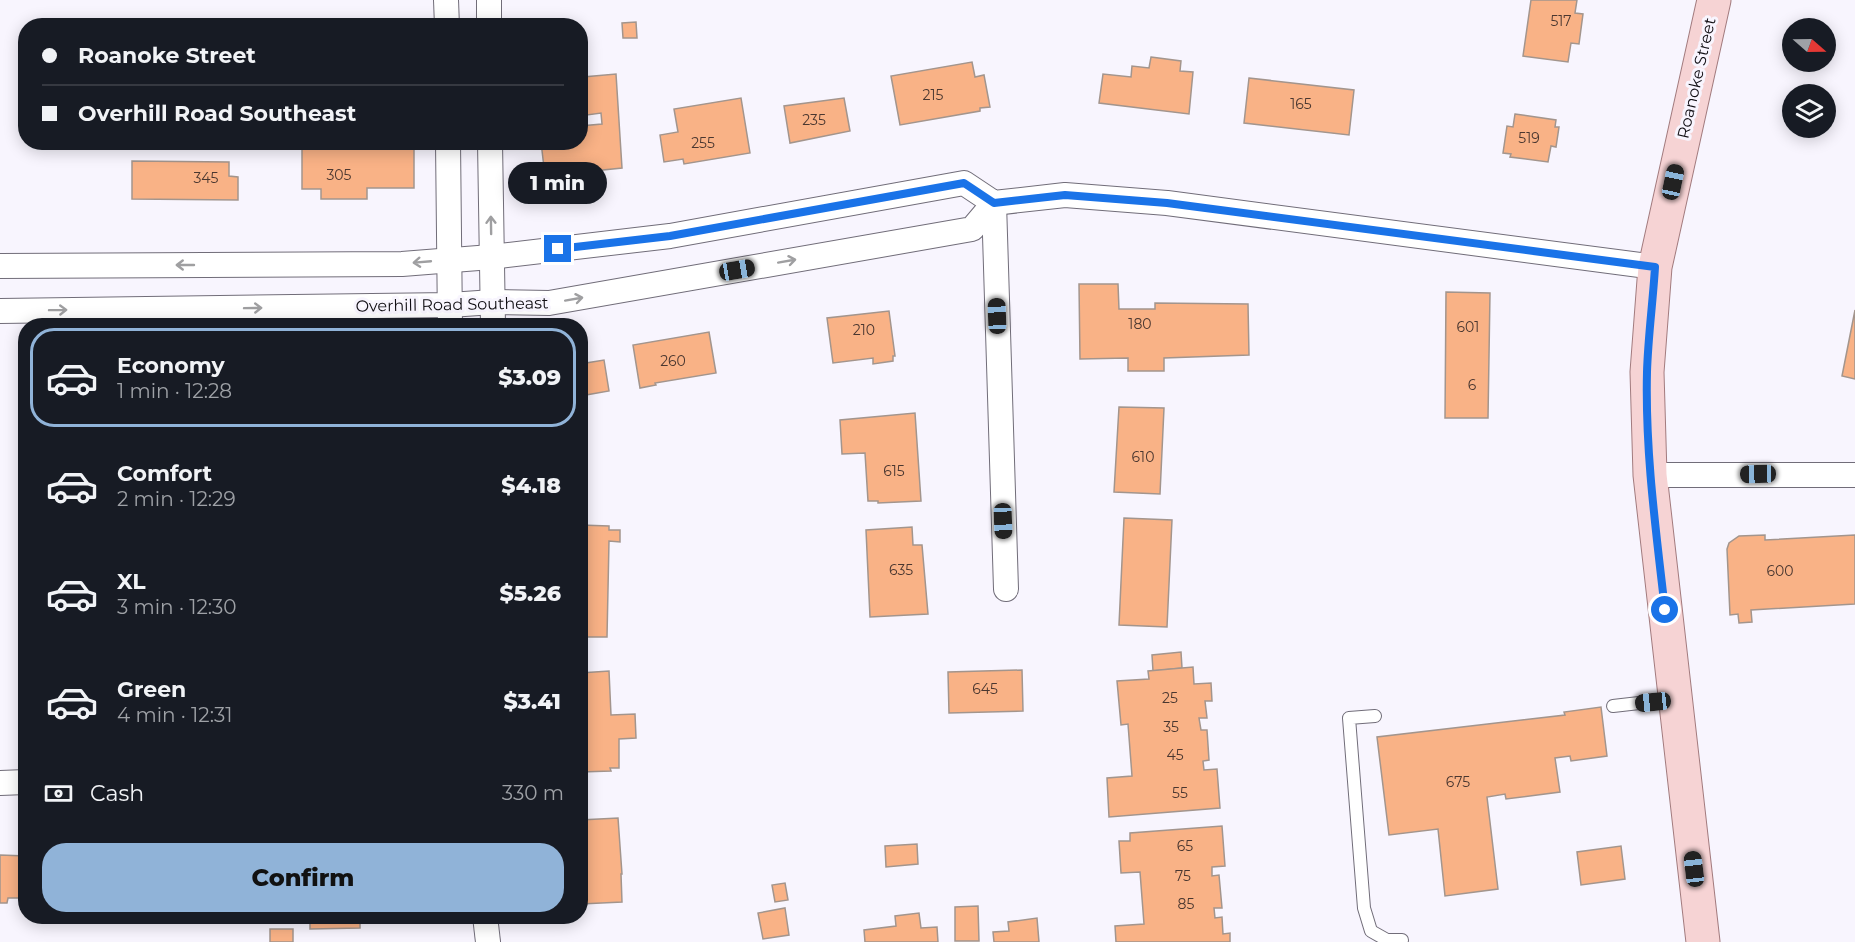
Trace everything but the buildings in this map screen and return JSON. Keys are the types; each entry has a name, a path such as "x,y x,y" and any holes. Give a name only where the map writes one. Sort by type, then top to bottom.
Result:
{"main road":[{"name":"Roanoke Street","path":"1703,942 1650,475 1647,372 1655,267 1714,0"}],"street":[{"path":"446,0 447,18"},
{"path":"489,0 489,18"},
{"path":"448,150 450,315"},
{"path":"490,150 493,314"},
{"path":"0,266 402,264 491,257 670,236 964,183 994,203 1065,195 1167,203 1655,267"},
{"path":"994,203 1006,589"},
{"name":"Overhill Road Southeast","path":"0,311 493,314 972,229 994,203"},
{"path":"1650,475 1855,475"},
{"path":"0,783 18,782"},
{"path":"486,924 488,942"}],"lane":[{"path":"1613,706 1674,699"},
{"path":"1375,716 1349,718 1364,908 1371,930 1387,940 1402,940"}],"route":[{"path":"558,249 670,236 964,183 994,203 1065,195 1167,203 1655,267 1647,372 1648,413 1650,475 1665,610"}]}
